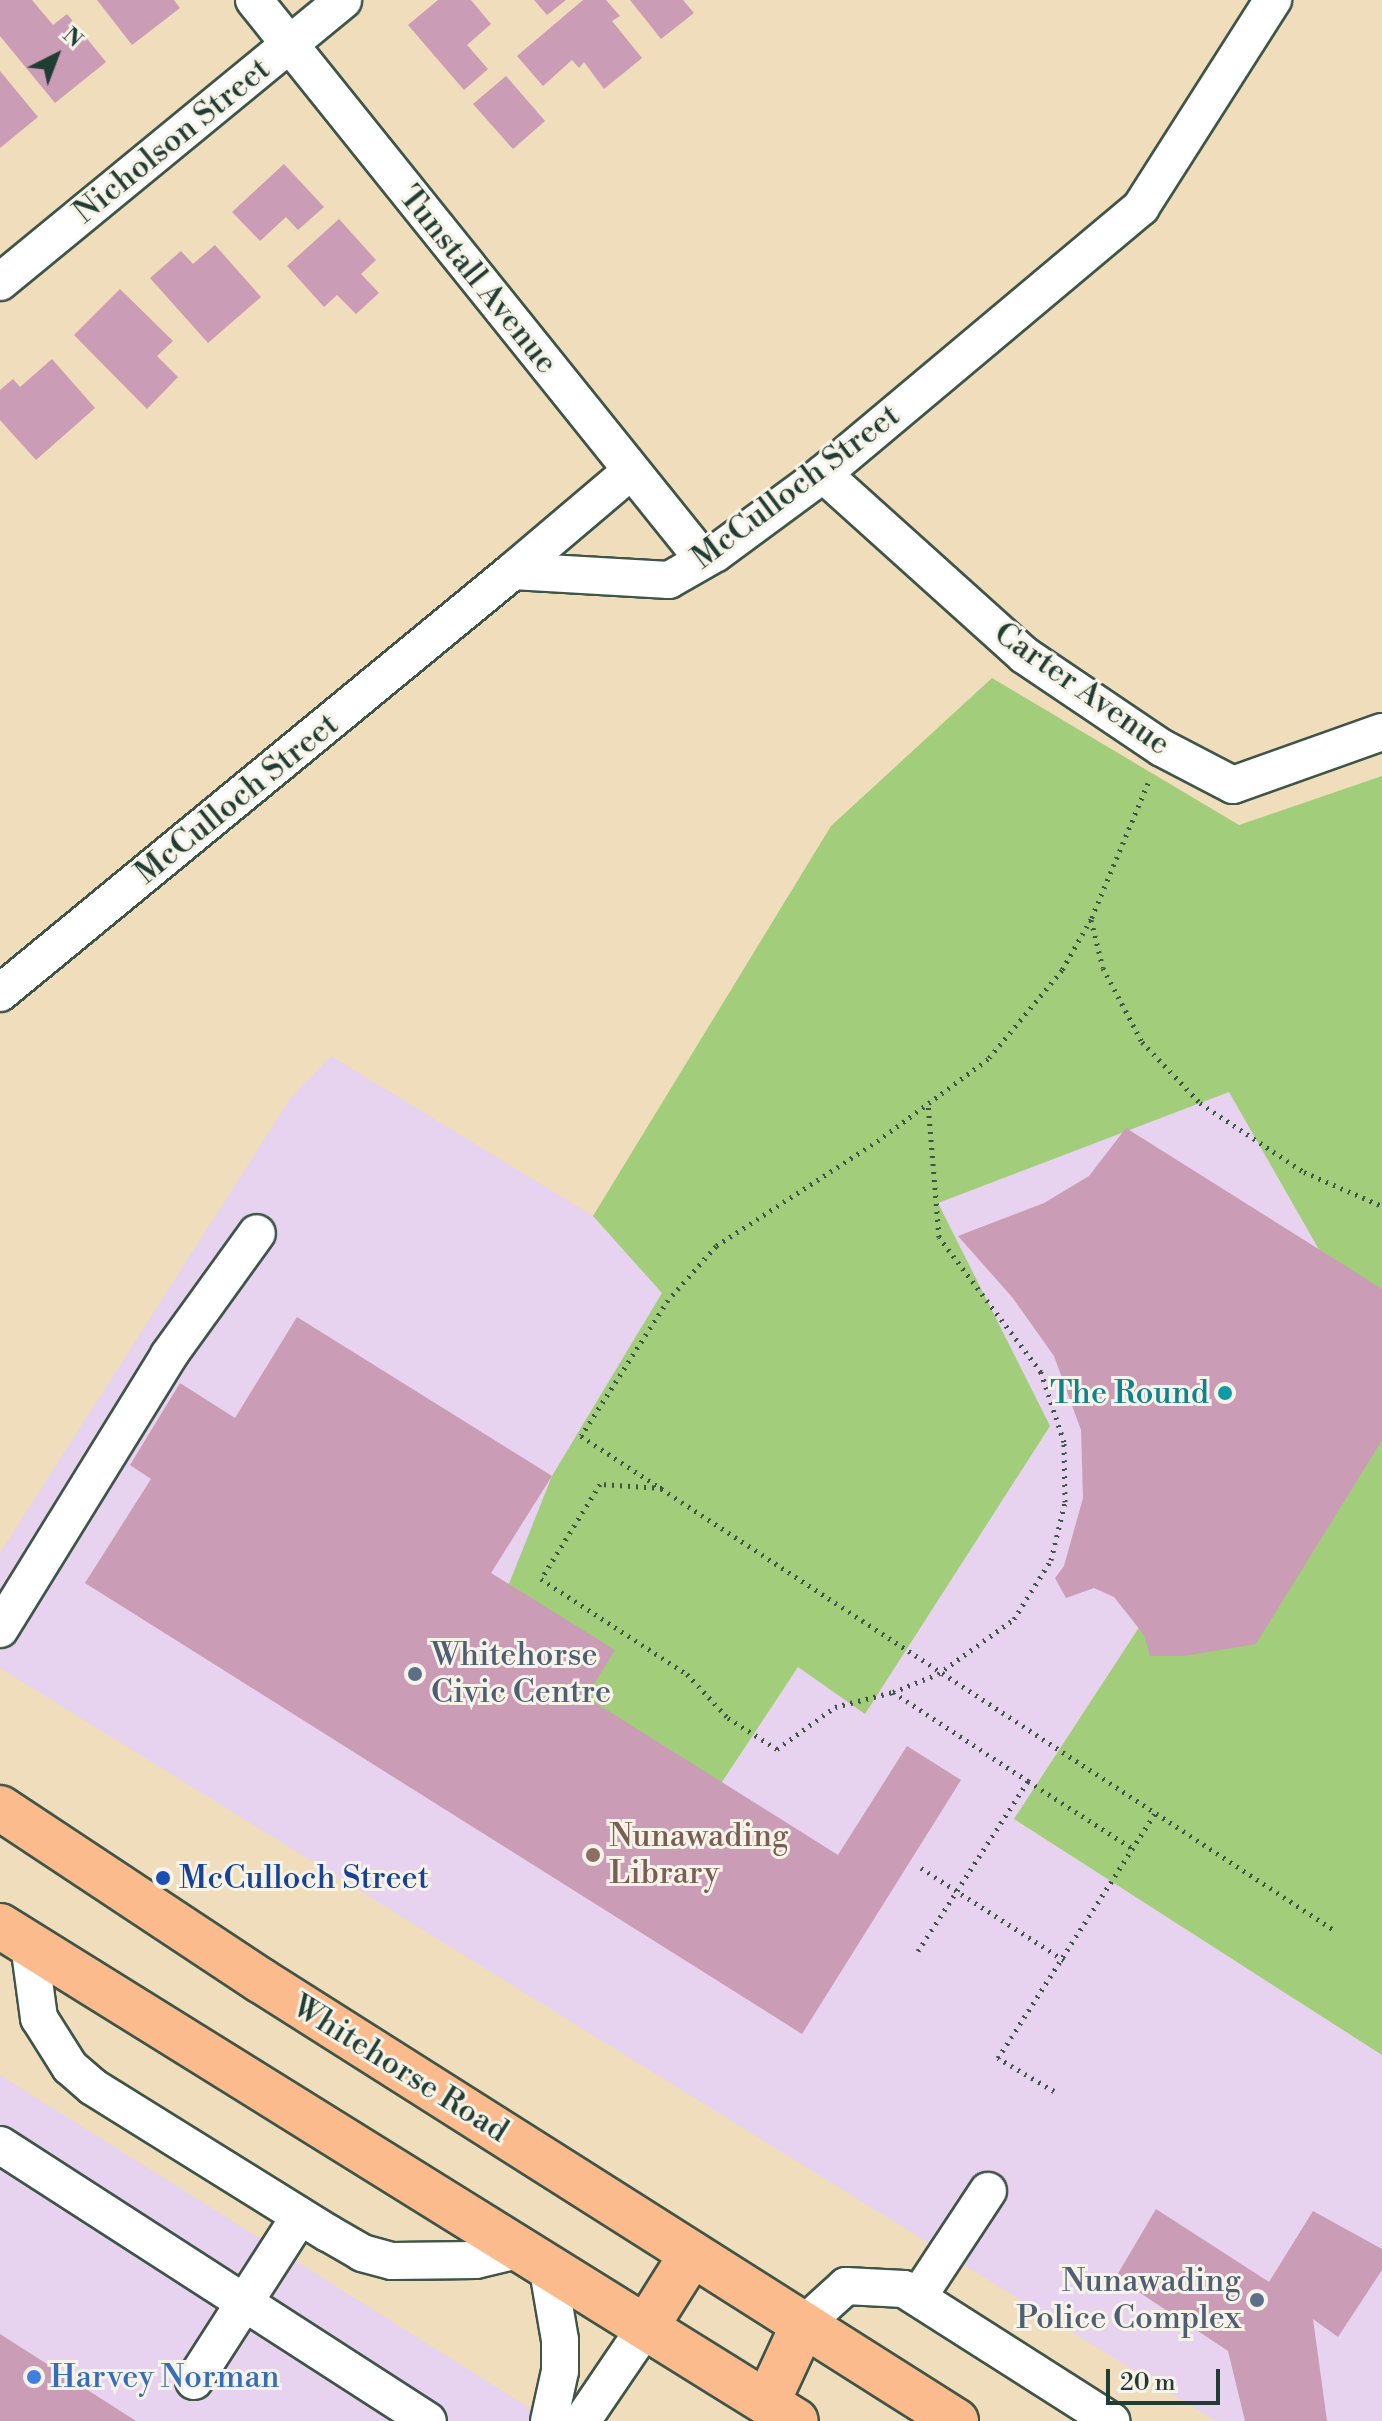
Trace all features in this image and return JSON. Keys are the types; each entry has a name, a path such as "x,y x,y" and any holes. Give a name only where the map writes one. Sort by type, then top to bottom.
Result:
{"highway":[{"name":"Whitehorse Road","path":"0,1808 956,2421"},
{"path":"14,1935 782,2412 803,2325"},
{"path":"646,2327 692,2254"}],"street":[{"name":"Tunstall Avenue","path":"254,0 703,559"},
{"name":"Nicholson Street","path":"0,282 343,0"},
{"name":"McCulloch Street","path":"0,993 513,571 669,580 823,474 1141,207 1273,0"},
{"path":"513,571 631,471"},
{"name":"Carter Avenue","path":"823,474 1024,655 1162,748 1233,785 1382,732"},
{"path":"0,1629 169,1355 257,1233"},
{"path":"14,1935 39,2018 70,2067 93,2087 300,2216 362,2253 392,2261 534,2257 560,2340 560,2371 549,2421"},
{"path":"0,2145 428,2421"},
{"path":"918,2297 988,2191"},
{"path":"194,2381 300,2216"},
{"path":"803,2325 846,2286 884,2284 918,2297 1111,2421"},
{"path":"582,2421 646,2327"}],"path":[{"path":"1162,748 1091,919 1062,970 988,1059 928,1103 751,1219 716,1246 668,1300 581,1436 665,1488 938,1674 1334,1930"},
{"path":"1091,919 1103,968 1142,1042 1200,1103 1304,1172 1382,1206"},
{"path":"665,1488 600,1484 541,1579 687,1674 728,1718 777,1749 835,1707 893,1692 938,1674 1014,1619 1051,1560 1065,1502 1064,1442 1041,1372 939,1237 928,1103"},
{"path":"893,1692 1133,1849"},
{"path":"918,1951 1028,1781"},
{"path":"1054,2091 998,2058 1064,1960 1155,1813"},
{"path":"921,1868 1064,1960"}],"shaded area":[{"path":"331,1056 593,1216 663,1293 552,1476 720,1785 799,1666 865,1714 1049,1426 938,1203 1229,1091 1350,1304 1014,1819 1382,2055 1382,2421 1216,2421 0,1668 0,1553 290,1099"},
{"path":"0,2075 550,2421 0,2421"}],"green space":[{"path":"992,678 1239,825 1382,776 1382,2055 1014,1819 1350,1304 1229,1092 938,1203 1050,1426 865,1714 798,1667 720,1785 487,1639 552,1476 662,1293 593,1216 831,826"}],"building":[{"path":"0,0 32,0 53,25 67,14 106,62 55,103 0,36"},
{"path":"97,0 174,0 180,8 132,45"},
{"path":"438,0 471,0 491,24 467,45 488,69 464,90 408,25"},
{"path":"534,0 566,0 547,15"},
{"path":"583,0 606,0 620,16 612,21 642,58 604,89 584,62 579,68 572,60 543,86 517,56"},
{"path":"630,0 683,0 694,13 661,39"},
{"path":"0,71 38,117 0,148"},
{"path":"506,76 545,121 513,149 473,104"},
{"path":"284,164 324,207 298,230 286,217 260,241 232,212"},
{"path":"339,219 376,260 361,274 379,293 356,314 337,295 324,307 287,266"},
{"path":"215,245 261,297 208,343 150,278 181,251 193,264"},
{"path":"120,289 173,341 157,356 178,377 147,409 74,335"},
{"path":"52,359 95,408 36,460 0,420 0,390 13,379 20,387"},
{"name":"The Round","path":"1126,1128 1382,1289 1382,1440 1256,1644 1184,1656 1150,1656 1144,1635 1114,1597 1094,1588 1066,1598 1055,1578 1064,1566 1083,1498 1081,1430 1054,1356 1012,1297 958,1236 1044,1203 1089,1176"},
{"name":"Whitehorse Civic Centre","path":"297,1317 552,1476 491,1573 615,1650 586,1697 838,1855 907,1746 961,1780 802,2034 85,1583 151,1479 130,1465 180,1383 235,1418"},
{"name":"Nunawading Police Complex","path":"1156,2209 1269,2282 1313,2211 1382,2249 1382,2270 1338,2337 1313,2319 1327,2421 1245,2421 1228,2351 1116,2277"},
{"name":"Harvey Norman","path":"0,2334 136,2421 0,2421"}],"place":[{"name":"The Round","path":"1225,1393"},
{"name":"Whitehorse Civic Centre","path":"415,1674"},
{"name":"Nunawading Library","path":"593,1855"},
{"name":"McCulloch Street","path":"163,1878"},
{"name":"Nunawading Police Complex","path":"1257,2300"},
{"name":"Harvey Norman","path":"34,2377"}]}
